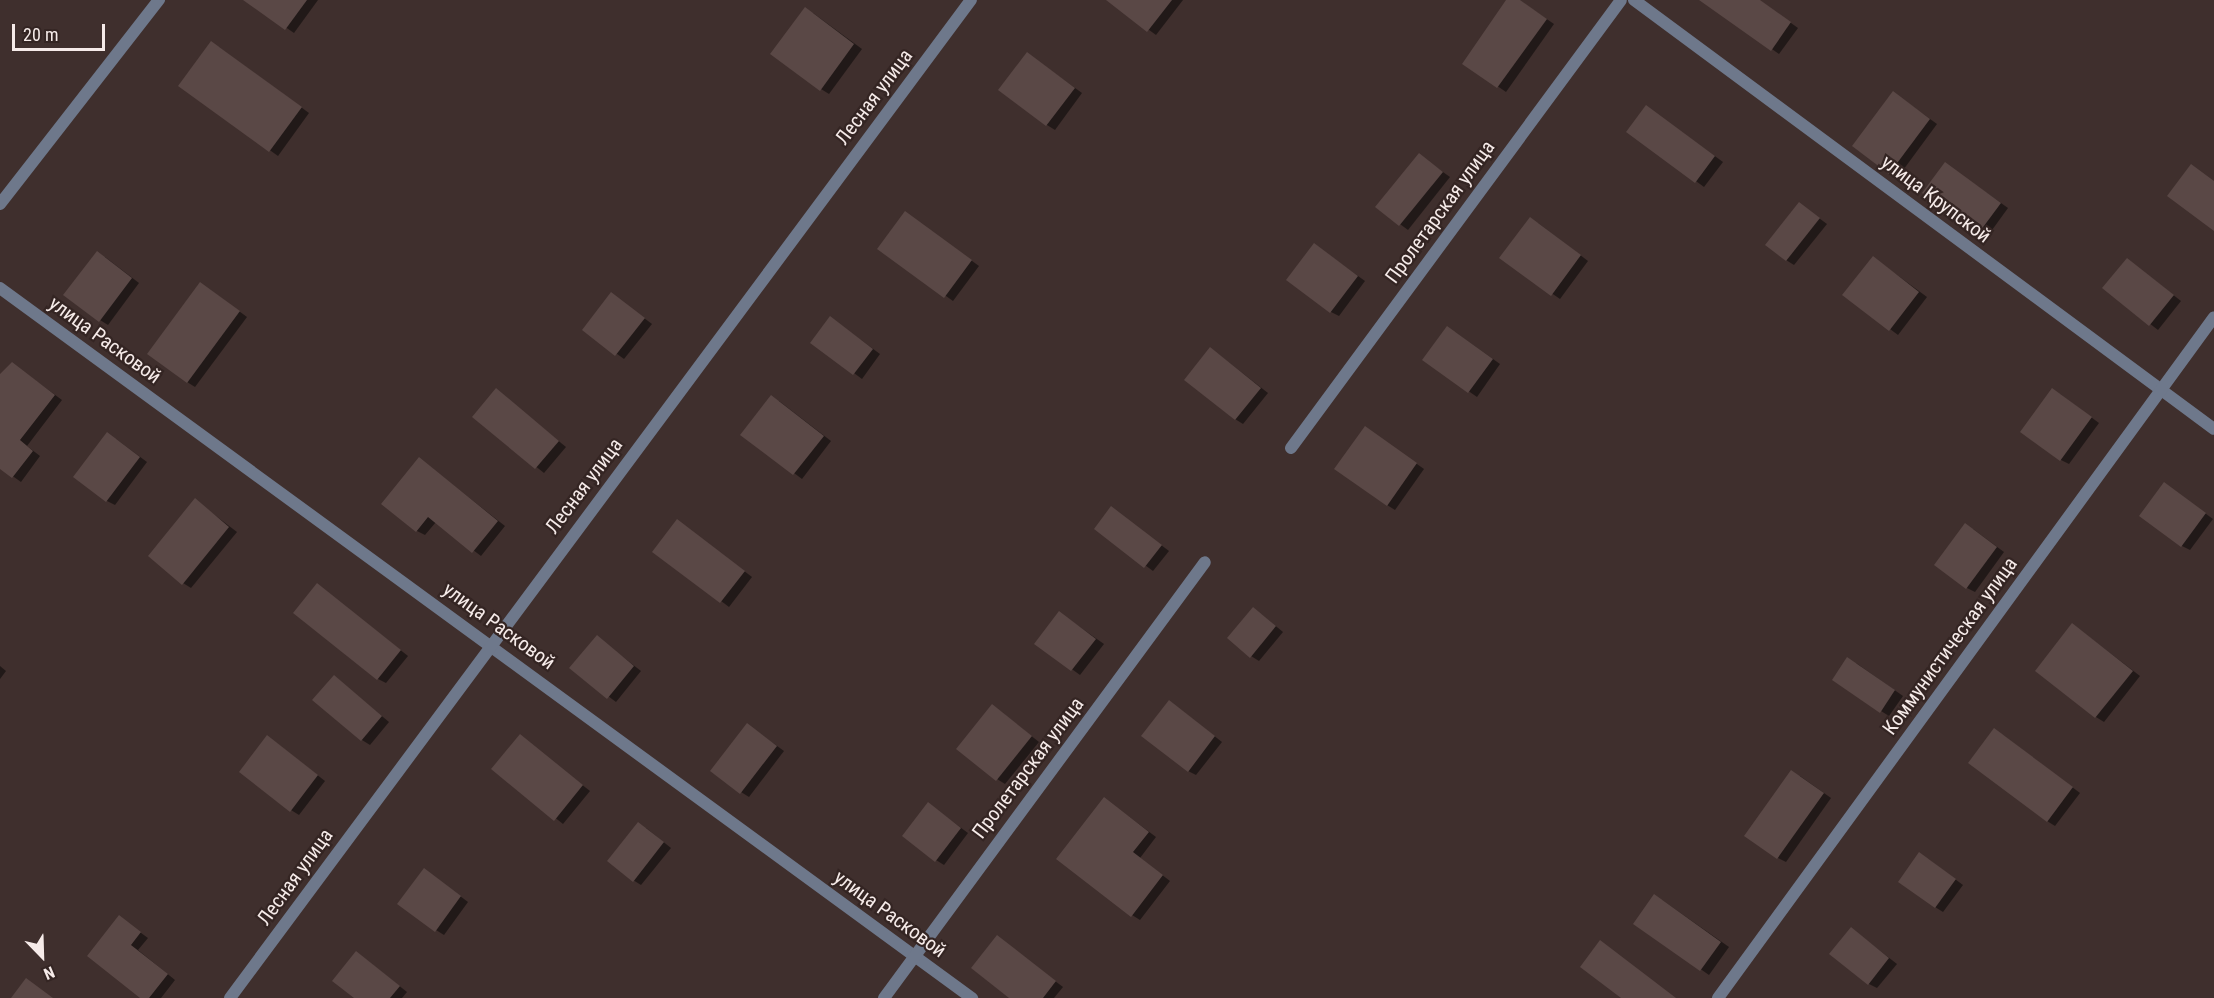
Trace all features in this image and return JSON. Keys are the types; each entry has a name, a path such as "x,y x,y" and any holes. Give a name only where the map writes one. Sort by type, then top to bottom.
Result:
{"street":[{"path":"0,204 159,0"},
{"name":"Лесная улица","path":"230,998 971,0"},
{"name":"Пролетарская улица","path":"1291,448 1621,0"},
{"name":"улица Крупской","path":"1634,0 2214,429"},
{"name":"улица Расковой","path":"0,288 491,644 972,998"},
{"name":"Коммунистическая улица","path":"1718,998 2214,317"},
{"name":"Пролетарская улица","path":"884,998 913,955 1205,562"}],"building":[{"path":"243,0 307,0 285,30"},
{"path":"1106,0 1172,0 1147,32"},
{"path":"1506,0 1520,0 1547,19 1497,88 1462,64"},
{"path":"1699,0 1760,0 1791,22 1771,51"},
{"path":"805,7 854,44 820,91 770,54"},
{"path":"211,41 302,107 269,152 178,86"},
{"path":"1027,52 1075,88 1046,126 998,90"},
{"path":"1893,91 1930,119 1889,174 1852,146"},
{"path":"1646,105 1715,156 1695,183 1626,132"},
{"path":"1419,153 1443,172 1399,226 1375,207"},
{"path":"1945,162 2001,203 1978,234 1922,193"},
{"path":"2191,164 2214,181 2214,231 2167,196"},
{"path":"1799,202 1820,218 1786,261 1765,245"},
{"path":"905,211 972,260 944,298 877,249"},
{"path":"1530,217 1581,255 1551,296 1499,258"},
{"path":"1314,243 1358,276 1330,313 1286,280"},
{"path":"97,251 132,278 99,322 63,295"},
{"path":"1873,256 1919,292 1889,331 1842,295"},
{"path":"2127,258 2174,295 2149,326 2102,288"},
{"path":"200,282 240,311 187,383 147,354"},
{"path":"611,292 645,318 615,356 582,330"},
{"path":"830,316 873,349 853,375 810,343"},
{"path":"1447,326 1493,359 1468,393 1422,360"},
{"path":"1210,347 1261,388 1235,420 1184,380"},
{"path":"12,362 55,395 20,440 33,451 12,478 0,469 0,374"},
{"path":"496,388 559,441 535,469 472,417"},
{"path":"2052,388 2092,417 2060,461 2020,432"},
{"path":"771,395 824,436 793,475 740,435"},
{"path":"1365,426 1417,463 1387,506 1334,469"},
{"path":"107,432 140,457 106,502 73,477"},
{"path":"419,457 498,521 472,553 428,517 416,532 381,504"},
{"path":"2164,482 2206,513 2181,547 2139,516"},
{"path":"195,498 229,527 182,585 148,556"},
{"path":"1111,506 1162,545 1144,568 1094,529"},
{"path":"677,519 745,571 720,603 652,552"},
{"path":"1965,523 1997,547 1966,589 1934,565"},
{"path":"317,583 401,650 377,680 293,613"},
{"path":"1253,607 1276,626 1250,658 1227,638"},
{"path":"1059,611 1096,639 1071,671 1034,644"},
{"path":"2072,623 2133,671 2095,718 2035,671"},
{"path":"597,635 634,666 607,699 569,668"},
{"path":"1847,657 1895,690 1880,713 1832,680"},
{"path":"334,675 382,716 361,741 312,700"},
{"path":"1169,700 1215,736 1188,772 1141,736"},
{"path":"992,704 1032,736 996,781 956,749"},
{"path":"747,723 777,746 740,794 710,771"},
{"path":"1994,728 2073,787 2047,822 1968,763"},
{"path":"520,734 583,785 554,821 491,769"},
{"path":"267,735 318,775 290,812 239,772"},
{"path":"1791,770 1824,793 1777,859 1744,836"},
{"path":"1104,797 1149,832 1133,852 1163,875 1131,917 1056,859"},
{"path":"928,802 961,828 935,862 902,836"},
{"path":"638,822 664,842 633,882 607,861"},
{"path":"1919,852 1956,879 1935,908 1898,882"},
{"path":"424,868 461,896 435,932 397,904"},
{"path":"1654,894 1721,942 1700,971 1633,924"},
{"path":"119,915 141,932 131,945 168,974 149,998 140,998 87,956"},
{"path":"1851,927 1889,958 1868,985 1829,954"},
{"path":"997,935 1056,981 1043,998 1009,998 971,968"},
{"path":"1600,940 1676,998 1621,998 1580,967"},
{"path":"356,951 400,986 390,998 354,998 332,981"},
{"path":"26,978 53,998 11,998"}]}
